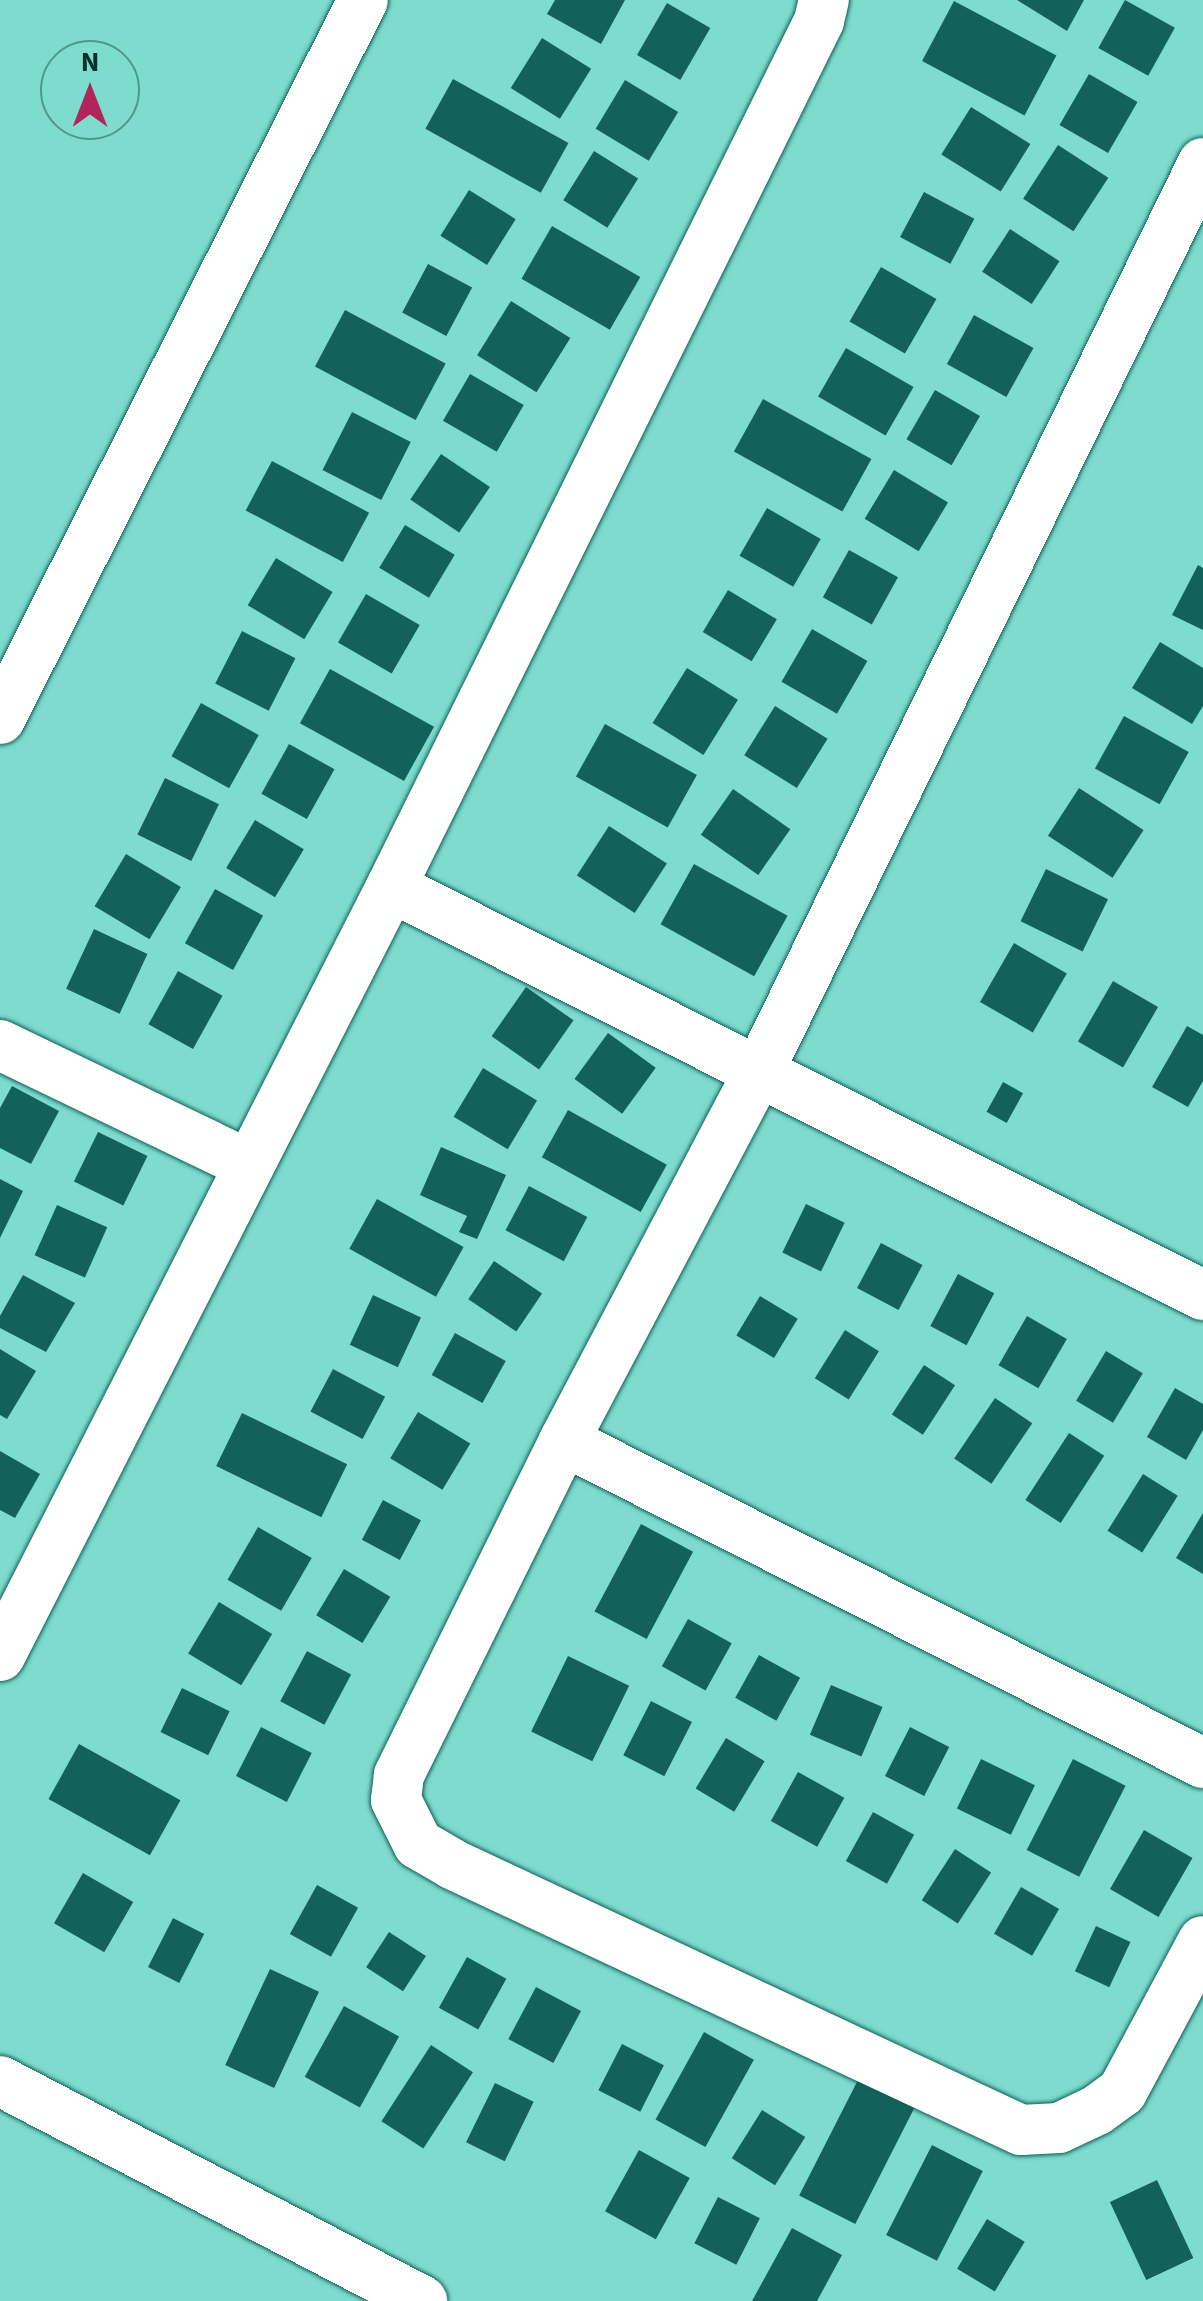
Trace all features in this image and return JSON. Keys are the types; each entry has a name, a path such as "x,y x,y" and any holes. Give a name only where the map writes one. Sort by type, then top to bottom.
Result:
{"street":[{"path":"0,719 362,0"},
{"path":"0,1656 391,887 818,21 824,0"},
{"path":"1203,163 760,1071 564,1441 399,1775 396,1800 418,1844 523,1898 1021,2130 1058,2128 1097,2110 1122,2092 1203,1941"},
{"path":"391,887 1203,1295"},
{"path":"0,1045 249,1165"},
{"path":"564,1441 1203,1763"},
{"path":"0,2081 354,2286 422,2301"}],"building":[{"path":"555,0 625,0 601,44 547,14"},
{"path":"1017,0 1084,0 1067,31"},
{"path":"1125,0 1175,28 1148,76 1098,48"},
{"path":"954,1 1056,55 1024,115 922,61"},
{"path":"667,3 710,28 680,80 637,55"},
{"path":"542,38 591,69 560,119 511,88"},
{"path":"1089,74 1137,102 1108,153 1060,125"},
{"path":"453,79 568,143 541,193 425,129"},
{"path":"625,80 678,112 649,161 596,129"},
{"path":"971,107 1030,144 1001,192 941,154"},
{"path":"1058,145 1108,178 1073,231 1023,199"},
{"path":"594,151 638,179 607,228 563,200"},
{"path":"469,190 516,219 487,265 440,236"},
{"path":"924,192 974,219 950,264 900,237"},
{"path":"552,226 640,277 610,330 522,279"},
{"path":"1010,229 1059,261 1032,304 982,272"},
{"path":"428,264 472,287 446,336 402,313"},
{"path":"881,267 936,299 905,354 850,322"},
{"path":"511,301 570,338 536,392 477,355"},
{"path":"345,310 446,364 416,420 315,367"},
{"path":"974,315 1033,348 1006,397 947,364"},
{"path":"846,348 914,387 886,435 818,396"},
{"path":"470,374 524,405 497,452 443,421"},
{"path":"935,390 980,416 952,465 906,439"},
{"path":"763,399 871,459 842,512 734,451"},
{"path":"352,412 411,442 381,500 322,470"},
{"path":"441,454 490,487 459,533 410,500"},
{"path":"272,461 369,513 343,562 246,510"},
{"path":"894,470 948,502 919,551 865,519"},
{"path":"767,508 821,539 793,587 740,556"},
{"path":"405,525 455,555 429,598 379,568"},
{"path":"849,550 898,577 872,624 823,597"},
{"path":"276,558 333,592 304,639 248,605"},
{"path":"1198,565 1203,568 1203,630 1172,615"},
{"path":"728,590 777,619 752,661 703,632"},
{"path":"366,594 420,625 392,673 338,642"},
{"path":"812,629 867,661 837,714 782,682"},
{"path":"242,631 295,658 269,711 215,684"},
{"path":"1160,642 1203,668 1203,706 1192,724 1132,688"},
{"path":"687,668 738,700 703,755 653,723"},
{"path":"330,669 434,727 404,781 300,723"},
{"path":"201,703 259,735 229,788 171,756"},
{"path":"775,706 828,739 797,788 744,755"},
{"path":"1124,716 1189,752 1160,804 1095,768"},
{"path":"605,724 697,775 668,827 576,776"},
{"path":"289,744 334,769 307,819 261,794"},
{"path":"165,778 219,804 191,861 137,835"},
{"path":"1079,788 1144,830 1113,878 1048,836"},
{"path":"733,789 790,829 758,875 701,835"},
{"path":"255,820 304,849 275,897 226,868"},
{"path":"609,826 667,864 635,913 577,875"},
{"path":"126,854 181,887 149,939 95,906"},
{"path":"694,864 788,916 754,976 661,924"},
{"path":"1046,869 1108,899 1083,951 1021,921"},
{"path":"215,889 263,916 233,970 185,943"},
{"path":"94,929 147,954 120,1014 66,989"},
{"path":"1014,943 1067,973 1033,1032 980,1002"},
{"path":"178,971 223,996 193,1049 148,1024"},
{"path":"1113,981 1158,1007 1123,1068 1078,1042"},
{"path":"526,987 574,1020 539,1069 492,1036"},
{"path":"1187,1026 1203,1035 1203,1081 1188,1107 1152,1087"},
{"path":"608,1033 656,1068 622,1114 574,1079"},
{"path":"483,1068 537,1100 508,1149 454,1117"},
{"path":"1003,1082 1023,1093 1007,1123 987,1112"},
{"path":"12,1086 59,1111 31,1164 0,1148 0,1108"},
{"path":"568,1110 667,1165 641,1212 542,1157"},
{"path":"98,1132 147,1156 123,1206 74,1181"},
{"path":"441,1147 506,1175 477,1239 459,1232 467,1216 420,1195"},
{"path":"0,1179 23,1191 0,1238"},
{"path":"529,1186 587,1217 564,1261 506,1230"},
{"path":"377,1199 464,1247 436,1297 349,1249"},
{"path":"806,1204 845,1223 821,1271 782,1253"},
{"path":"57,1205 107,1227 85,1278 35,1255"},
{"path":"881,1243 922,1265 899,1310 857,1288"},
{"path":"494,1261 542,1293 516,1332 468,1299"},
{"path":"958,1274 994,1293 967,1345 930,1326"},
{"path":"23,1275 75,1303 46,1352 0,1328 0,1316"},
{"path":"373,1295 421,1317 398,1367 350,1345"},
{"path":"760,1296 798,1319 774,1358 736,1335"},
{"path":"1027,1316 1067,1339 1038,1388 998,1365"},
{"path":"845,1330 879,1351 849,1400 815,1378"},
{"path":"455,1333 506,1361 482,1403 432,1375"},
{"path":"0,1349 36,1371 7,1419 0,1415"},
{"path":"1106,1351 1143,1373 1113,1423 1076,1401"},
{"path":"924,1365 955,1385 923,1435 892,1414"},
{"path":"333,1369 385,1397 363,1439 310,1411"},
{"path":"1175,1388 1203,1404 1203,1430 1186,1460 1147,1437"},
{"path":"995,1398 1032,1423 991,1484 954,1459"},
{"path":"418,1412 470,1443 442,1490 390,1458"},
{"path":"242,1413 347,1464 321,1517 216,1466"},
{"path":"1069,1433 1104,1456 1061,1523 1025,1500"},
{"path":"0,1451 40,1474 15,1518 0,1510"},
{"path":"1143,1474 1178,1496 1142,1553 1107,1531"},
{"path":"383,1500 421,1520 400,1560 362,1540"},
{"path":"1203,1513 1203,1574 1176,1558"},
{"path":"641,1524 693,1552 647,1639 595,1611"},
{"path":"258,1527 312,1558 281,1611 228,1580"},
{"path":"344,1569 390,1597 362,1643 316,1615"},
{"path":"219,1602 272,1634 241,1685 188,1653"},
{"path":"688,1619 732,1643 706,1690 662,1666"},
{"path":"307,1651 351,1674 324,1725 280,1701"},
{"path":"759,1655 800,1678 776,1721 735,1698"},
{"path":"568,1656 629,1686 592,1761 531,1731"},
{"path":"831,1685 883,1707 861,1757 810,1735"},
{"path":"182,1688 230,1711 208,1755 161,1732"},
{"path":"651,1701 692,1722 664,1776 623,1755"},
{"path":"261,1727 312,1753 287,1802 236,1776"},
{"path":"910,1727 949,1747 924,1796 885,1776"},
{"path":"726,1738 765,1761 734,1812 696,1789"},
{"path":"79,1744 180,1800 150,1855 48,1799"},
{"path":"981,1759 1035,1785 1011,1835 957,1808"},
{"path":"1073,1759 1126,1786 1079,1877 1027,1850"},
{"path":"798,1772 844,1798 817,1847 771,1821"},
{"path":"873,1812 914,1835 887,1884 846,1861"},
{"path":"1144,1830 1192,1858 1158,1917 1110,1889"},
{"path":"955,1849 991,1872 958,1924 922,1900"},
{"path":"83,1873 133,1902 104,1952 54,1923"},
{"path":"317,1885 358,1908 331,1957 290,1934"},
{"path":"1021,1887 1059,1909 1032,1956 994,1934"},
{"path":"173,1918 204,1934 179,1983 148,1967"},
{"path":"1096,1926 1130,1942 1109,1987 1075,1971"},
{"path":"389,1932 426,1956 403,1991 366,1967"},
{"path":"467,1957 506,1979 478,2030 439,2008"},
{"path":"270,1969 319,1992 274,2088 225,2065"},
{"path":"536,1987 581,2011 553,2063 508,2039"},
{"path":"344,2006 399,2037 360,2107 305,2077"},
{"path":"704,2032 754,2060 705,2147 656,2119"},
{"path":"622,2044 664,2065 640,2112 598,2090"},
{"path":"431,2045 473,2072 423,2149 381,2121"},
{"path":"860,2076 916,2105 855,2224 799,2195"},
{"path":"495,2083 534,2102 505,2161 466,2142"},
{"path":"762,2110 805,2137 775,2185 732,2158"},
{"path":"932,2145 983,2171 937,2261 886,2235"},
{"path":"639,2150 690,2178 656,2239 605,2211"},
{"path":"1157,2180 1193,2258 1146,2280 1110,2202"},
{"path":"718,2197 760,2218 736,2265 694,2243"},
{"path":"987,2219 1025,2242 995,2291 957,2269"},
{"path":"792,2228 842,2255 817,2301 752,2301"}]}
